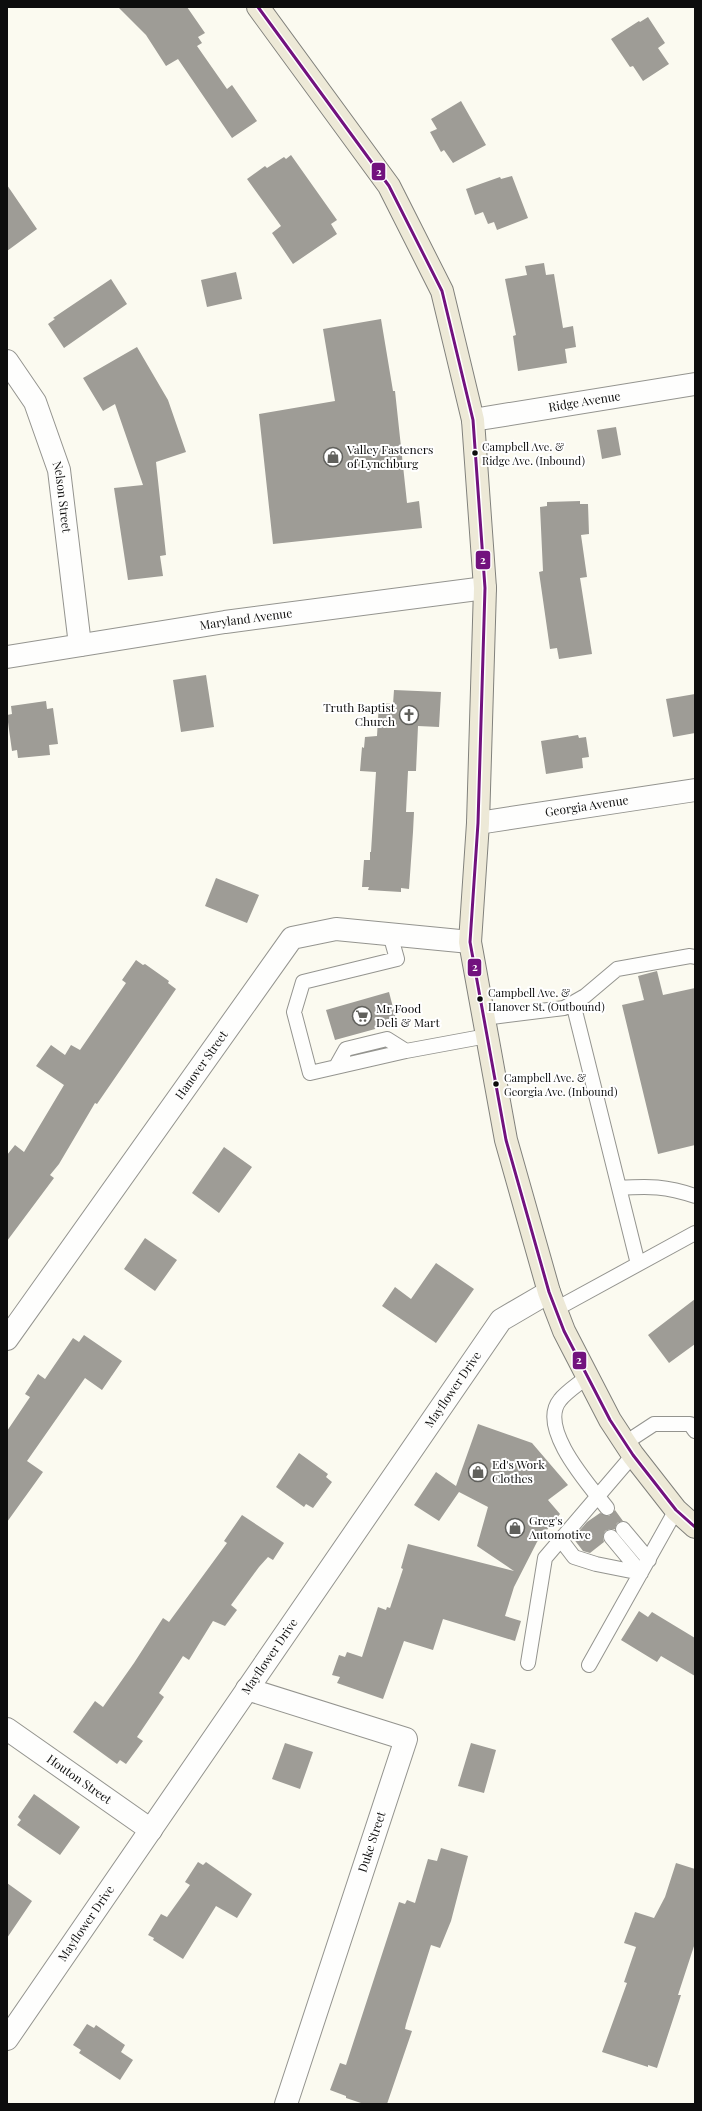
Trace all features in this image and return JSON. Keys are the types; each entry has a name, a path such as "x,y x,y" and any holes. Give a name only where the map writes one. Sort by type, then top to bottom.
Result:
{"main road":[{"path":"258,7 389,186 442,291 473,420 486,588 478,823 470,942 506,1140 553,1300 564,1331 610,1420 629,1449 676,1510 695,1527"}],"street":[{"name":"Nelson Street","path":"7,361 35,402 59,470 80,645"},
{"name":"Ridge Avenue","path":"473,420 695,384"},
{"name":"Maryland Avenue","path":"7,657 225,622 486,588"},
{"name":"Georgia Avenue","path":"478,823 695,790"},
{"name":"Hanover Street","path":"7,1339 292,938 336,929 470,942"},
{"name":"Mayflower Drive","path":"7,2039 501,1320 553,1300"},
{"name":"Duke Street","path":"247,1688 406,1738 286,2104"},
{"name":"Houton Street","path":"7,1729 151,1830"}],"lane":[{"path":"390,934 397,959 302,982 294,1012 310,1072 406,1051 485,1027 564,1008 585,996 617,969 690,956 695,957"},
{"path":"573,1003 638,1264"},
{"path":"619,1188 649,1186 678,1190 695,1196"},
{"path":"553,1300 638,1264 695,1233"},
{"path":"588,1376 559,1400 553,1415 561,1447 607,1508"},
{"path":"528,1663 545,1558 560,1540 591,1512 598,1497 629,1449 654,1424 693,1425"},
{"path":"589,1665 676,1510"},
{"path":"641,1573 617,1533 649,1560"},
{"path":"560,1540 574,1557 596,1564 641,1573"}],"building":[{"path":"118,7 187,7 205,33 198,37 202,43 197,46 227,89 232,85 257,121 232,138 178,59 166,66 146,35"},
{"path":"648,17 665,43 658,48 669,64 643,81 633,66 630,67 611,39"},
{"path":"461,101 486,145 453,163 444,150 441,152 430,132 437,129 431,119"},
{"path":"291,155 337,220 331,224 337,234 293,264 272,233 281,226 247,179 265,166 267,168 284,157 286,159"},
{"path":"512,176 528,218 497,230 494,222 488,224 483,212 475,215 466,189 500,177 501,179"},
{"path":"7,185 37,229 7,251"},
{"path":"544,263 546,275 554,274 563,328 573,326 576,347 565,349 567,363 518,371 513,336 516,335 505,279 527,275 525,266"},
{"path":"236,272 242,299 207,307 201,280"},
{"path":"111,279 127,304 64,348 48,324 55,319 53,318"},
{"name":"Valley Fasteners of Lynchburg","path":"381,319 393,391 395,391 407,503 419,501 422,528 273,544 259,414 335,401 323,329"},
{"path":"137,347 168,400 186,452 156,462 166,555 160,556 163,576 128,580 114,488 143,485 115,404 103,411 83,378"},
{"path":"616,427 621,455 602,459 597,430"},
{"path":"580,501 580,504 588,504 589,534 581,535 587,577 580,578 592,654 559,659 557,648 550,649 539,572 543,571 540,507 547,506 547,502"},
{"path":"206,675 214,727 181,732 173,680"},
{"path":"394,690 441,692 439,727 418,726 416,771 408,771 406,812 414,812 413,832 409,889 401,888 401,892 368,890 369,887 362,887 364,860 370,860 371,852 376,772 360,771 362,747 364,748 365,737 377,736 379,703 393,704"},
{"path":"695,694 695,733 673,737 666,699"},
{"path":"46,701 47,709 53,708 58,744 49,745 50,755 18,758 17,750 12,751 7,715 12,714 11,706"},
{"path":"578,735 579,738 586,737 589,757 582,758 583,768 546,774 541,741"},
{"path":"216,878 259,895 247,923 205,906"},
{"path":"136,960 143,965 145,964 169,981 168,983 176,989 97,1104 95,1103 59,1164 50,1175 54,1178 7,1241 7,1155 15,1145 24,1152 64,1085 36,1066 51,1045 65,1055 71,1045 80,1050 126,983 122,980"},
{"path":"657,971 663,995 695,988 695,1145 658,1154 622,1005 644,1000 638,976"},
{"name":"Mr Food Deli & Mart","path":"389,992 397,1023 335,1040 326,1010"},
{"path":"224,1147 252,1167 219,1213 192,1193"},
{"path":"145,1238 177,1260 155,1291 124,1269"},
{"path":"436,1263 474,1289 436,1343 382,1306 395,1287 411,1299"},
{"path":"695,1299 695,1344 669,1363 648,1335"},
{"path":"84,1335 122,1361 102,1390 85,1378 27,1461 43,1472 7,1522 7,1431 30,1397 25,1394 38,1374 45,1379 73,1338 79,1342"},
{"path":"478,1424 532,1443 568,1485 548,1500 560,1514 537,1542 514,1587 505,1616 521,1621 515,1641 443,1619 433,1650 404,1641 383,1699 337,1683 340,1677 332,1675 339,1655 345,1657 347,1652 362,1657 378,1607 386,1610 387,1607 390,1608 403,1569 401,1568 408,1544 514,1571 477,1546 488,1507 459,1492 439,1521 414,1505 436,1472 456,1486"},
{"path":"299,1453 328,1474 326,1477 332,1482 313,1508 306,1504 304,1507 276,1487"},
{"path":"615,1510 623,1521 617,1523 615,1529 605,1531 603,1538 604,1542 590,1553 583,1551 573,1538 587,1522 600,1513 609,1516"},
{"path":"242,1515 284,1543 273,1560 268,1557 259,1567 231,1605 237,1610 225,1626 213,1621 189,1660 183,1656 159,1693 164,1697 137,1737 143,1741 126,1764 120,1760 117,1764 73,1732 95,1701 103,1707 163,1618 169,1622 227,1543 224,1541"},
{"path":"639,1611 648,1617 652,1612 695,1638 695,1676 661,1656 657,1662 621,1640"},
{"path":"285,1743 313,1752 300,1789 272,1779"},
{"path":"471,1743 496,1750 484,1793 458,1786"},
{"path":"34,1794 80,1827 60,1855 17,1825 21,1820 18,1817"},
{"path":"441,1848 468,1856 451,1921 440,1948 431,1945 406,2024 405,2029 412,2031 387,2104 364,2104 346,2098 346,2096 330,2090 340,2063 346,2065 399,1902 405,1904 407,1900 415,1903 428,1859 437,1861"},
{"path":"198,1862 203,1865 206,1862 252,1894 237,1918 216,1906 183,1959 153,1940 154,1938 148,1935 161,1914 167,1917 190,1885 185,1882"},
{"path":"676,1863 695,1869 695,1943 678,1995 681,1995 657,2068 648,2065 648,2067 602,2052 627,1983 624,1982 636,1947 624,1943 635,1912 654,1918 665,1897"},
{"path":"7,1883 32,1901 7,1938"},
{"path":"87,2024 94,2028 96,2025 125,2045 121,2052 133,2060 120,2080 79,2053 81,2050 73,2045"}],"transit line":[{"name":"2","path":"258,7 389,186 442,291 473,420 485,588 478,823 470,942 506,1140 549,1292 564,1331 610,1420 633,1455 676,1510 695,1527"}],"place":[{"name":"Campbell Ave. & Ridge Ave. (Inbound)","path":"475,453"},
{"name":"Valley Fasteners of Lynchburg","path":"333,457"},
{"name":"Truth Baptist Church","path":"409,715"},
{"name":"Campbell Ave. & Hanover St. (Outbound)","path":"480,999"},
{"name":"Mr Food Deli & Mart","path":"362,1016"},
{"name":"Campbell Ave. & Georgia Ave. (Inbound)","path":"496,1084"},
{"name":"Ed's Work Clothes","path":"478,1472"},
{"name":"Greg's Automotive","path":"515,1528"}]}
